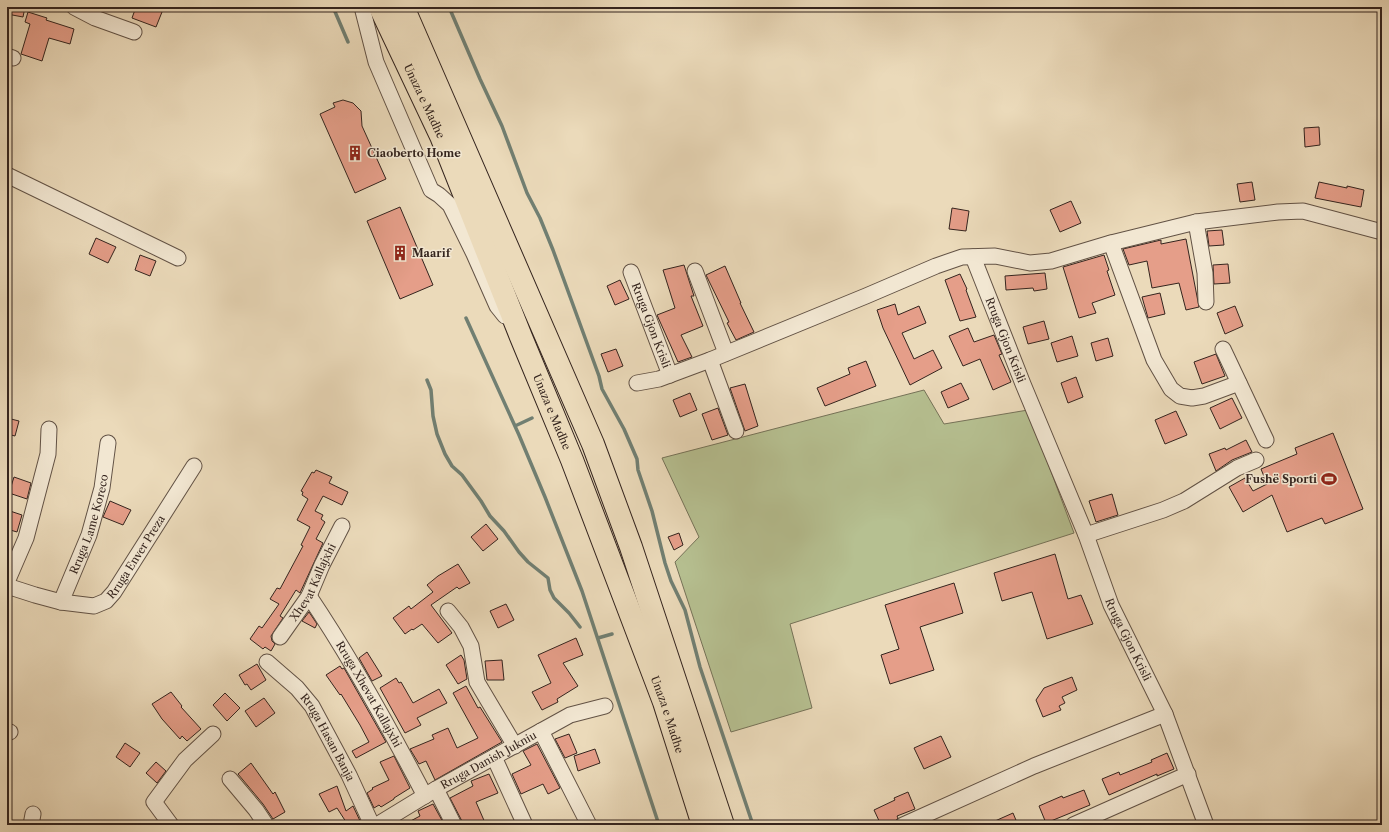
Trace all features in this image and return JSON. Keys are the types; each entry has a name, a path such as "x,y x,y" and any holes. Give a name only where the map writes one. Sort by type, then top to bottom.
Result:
{"highway":[{"name":"Unaza e Madhe","path":"380,7 440,136 572,460 664,702 699,819"},
{"name":"Unaza e Madhe","path":"403,7 593,444 631,547 723,825"}],"street":[{"path":"74,7 95,18 134,32"},
{"path":"362,7 376,62 431,190 439,195 450,206 474,254 497,306 521,337"},
{"path":"7,175 178,258"},
{"path":"973,257 995,256 1030,263 1052,261 1111,243 1196,222 1303,211 1382,232"},
{"path":"1196,222 1205,273 1206,302"},
{"path":"1111,243 1154,360 1171,389 1180,396 1192,398 1204,396 1239,383"},
{"name":"Rruga Gjon Krisli","path":"631,272 670,375 710,360 944,263 962,257 973,257 1086,534 1111,605 1165,714 1206,825"},
{"path":"695,271 726,353"},
{"path":"1223,349 1266,440"},
{"path":"710,360 736,431"},
{"path":"637,383 670,375"},
{"path":"7,582 26,538 48,454 49,429"},
{"name":"Rruga Lame Koreco","path":"61,602 89,535 102,488 108,443"},
{"path":"1086,534 1163,510 1184,501 1237,468 1256,460"},
{"name":"Rruga Enver Preza","path":"7,586 29,594 61,602 94,606 106,600 114,592 194,466"},
{"name":"Xhevat Kallajxhi","path":"280,637 309,596 322,565 342,526"},
{"name":"Rruga Xhevat Kallajxhi","path":"309,596 336,637 430,793 454,825"},
{"path":"448,611 461,627 470,646 477,682 515,746"},
{"name":"Rruga Hasan Banja","path":"266,662 297,688 312,706 349,775 372,825"},
{"name":"Rruga Danish Jukniu","path":"377,825 430,793 570,715 605,706"},
{"path":"903,825 1034,766 1165,714"},
{"path":"541,731 589,825"},
{"path":"171,825 154,802 185,760 213,734"},
{"path":"494,757 525,825"},
{"path":"1073,825 1188,774"},
{"path":"230,779 256,810 266,825"}],"green space":[{"path":"924,390 944,424 1028,410 1074,533 790,624 812,708 731,732 675,562 699,537 662,458"}],"building":[{"path":"7,7 25,7 23,17 7,14"},
{"path":"136,7 164,7 156,27 132,18"},
{"path":"28,12 47,18 46,20 74,29 70,44 49,38 42,61 21,54 30,24 25,22"},
{"name":"Ciaoberto Home","path":"343,100 353,103 361,111 362,126 386,179 355,193 320,114 335,107 333,103"},
{"path":"1319,127 1320,145 1305,147 1304,128"},
{"path":"1252,182 1255,200 1240,202 1237,184"},
{"path":"1319,182 1364,190 1361,207 1315,198"},
{"path":"1071,201 1081,223 1060,232 1050,210"},
{"name":"Maarif","path":"400,207 433,285 400,299 367,221"},
{"path":"952,208 969,211 966,231 949,229"},
{"path":"1222,230 1224,245 1209,246 1207,231"},
{"path":"96,238 116,247 108,263 89,254"},
{"path":"1186,239 1199,307 1186,310 1179,283 1152,288 1147,261 1129,265 1123,249 1161,240 1161,244"},
{"path":"140,255 156,261 150,276 135,270"},
{"path":"1104,255 1109,270 1107,271 1115,295 1092,303 1096,313 1079,318 1063,267"},
{"path":"1228,264 1230,283 1214,284 1213,265"},
{"path":"684,265 694,296 691,296 703,326 681,335 692,357 678,362 657,315 675,308 663,270"},
{"path":"725,266 754,332 736,340 706,275"},
{"path":"1045,273 1047,289 1034,291 1033,288 1006,290 1005,276"},
{"path":"960,274 967,289 966,290 976,317 960,321 945,280"},
{"path":"620,280 629,299 615,305 607,286"},
{"path":"1160,293 1165,314 1148,318 1142,297"},
{"path":"895,304 898,315 919,306 926,323 902,333 914,359 933,350 942,368 910,385 883,328 877,310"},
{"path":"1235,306 1243,326 1225,334 1217,313"},
{"path":"1044,321 1049,339 1028,344 1023,327"},
{"path":"968,328 974,342 994,335 1002,354 999,355 1011,382 993,390 980,359 963,366 949,336"},
{"path":"1072,336 1078,356 1057,362 1051,343"},
{"path":"1108,338 1113,356 1096,361 1091,343"},
{"path":"616,349 623,366 608,372 601,354"},
{"path":"1216,354 1225,376 1202,384 1194,362"},
{"path":"866,361 876,386 825,406 817,388 850,374 848,368"},
{"path":"1076,377 1083,397 1068,403 1061,383"},
{"path":"961,383 969,399 948,408 941,392"},
{"path":"745,384 758,426 745,431 730,388"},
{"path":"690,393 697,410 680,417 673,400"},
{"path":"1232,398 1242,418 1220,429 1210,408"},
{"path":"718,408 728,435 712,440 702,414"},
{"path":"1176,411 1187,435 1165,444 1155,420"},
{"path":"7,418 19,421 15,436 7,434"},
{"path":"1333,433 1363,509 1325,524 1322,518 1287,532 1272,495 1243,512 1229,487 1245,478 1253,491 1267,484 1261,469 1297,454 1295,448"},
{"path":"1246,440 1252,452 1232,460 1216,471 1209,454 1225,448 1226,450"},
{"path":"316,470 332,477 329,483 348,492 342,505 323,496 315,511 323,515 321,519 325,522 316,539 323,543 300,593 296,590 280,616 283,618 271,636 272,641 275,644 271,651 265,647 263,649 250,639 259,626 262,628 279,604 270,599 277,588 280,589 303,546 301,545 310,527 297,520 308,499 302,495 303,492 301,491 312,472 314,473"},
{"path":"14,477 31,483 27,499 9,493"},
{"path":"1112,494 1118,515 1096,522 1089,501"},
{"path":"110,501 131,510 123,525 103,517"},
{"path":"7,510 22,515 17,532 7,529"},
{"path":"486,524 498,539 483,551 471,537"},
{"path":"679,533 683,545 674,550 668,537"},
{"path":"1055,554 1068,599 1081,595 1093,624 1047,639 1032,592 1002,601 994,573"},
{"path":"458,564 470,583 459,589 457,587 431,605 452,633 438,643 422,624 405,634 393,618 409,606 411,609 433,592 427,585 438,576"},
{"path":"954,583 963,613 920,627 934,670 890,684 881,655 899,649 885,605"},
{"path":"506,604 514,620 498,628 490,611"},
{"path":"309,612 317,624 315,628 302,621"},
{"path":"576,638 583,655 563,663 578,686 557,699 558,702 542,710 532,692 551,683 538,655"},
{"path":"367,652 382,676 372,681 359,658"},
{"path":"461,655 464,660 467,679 458,684 446,665"},
{"path":"502,660 504,680 487,680 485,661"},
{"path":"257,664 266,680 251,690 247,684 245,685 239,675"},
{"path":"340,666 342,669 344,668 386,742 356,758 352,751 369,742 341,694 340,695 326,675"},
{"path":"1072,677 1077,690 1062,697 1065,703 1059,706 1061,710 1043,717 1036,700 1044,688"},
{"path":"396,678 399,683 401,682 413,703 439,689 447,703 417,718 421,725 405,733 380,688"},
{"path":"466,686 478,708 480,707 502,742 435,780 426,761 419,764 410,749 434,739 432,735 448,728 457,748 478,738 453,693"},
{"path":"171,692 182,706 181,707 201,729 187,741 182,736 180,739 162,719 152,704"},
{"path":"225,693 240,708 227,721 213,705"},
{"path":"264,698 275,713 256,727 245,711"},
{"path":"569,734 577,753 565,758 555,739"},
{"path":"941,736 951,757 924,769 914,748"},
{"path":"125,743 140,753 130,767 116,757"},
{"path":"537,744 560,788 548,794 543,784 521,794 512,774 531,765 523,751"},
{"path":"595,749 600,763 578,771 574,756"},
{"path":"1167,753 1174,769 1157,776 1157,774 1109,795 1102,779 1119,772 1120,775 1152,762 1151,760"},
{"path":"394,756 410,788 381,807 379,805 374,808 367,793 373,789 372,788 389,780 380,762"},
{"path":"156,762 166,771 157,783 146,773"},
{"path":"251,763 273,794 275,792 285,812 273,819 263,804 238,774"},
{"path":"489,774 498,793 476,802 486,825 464,825 450,798 473,786 471,781"},
{"path":"337,786 346,811 353,806 362,825 348,825 337,808 329,812 319,794"},
{"path":"1084,790 1090,805 1046,823 1039,806 1062,796 1063,798"},
{"path":"908,792 915,809 897,816 898,818 891,825 881,825 874,810 895,800 894,798"},
{"path":"433,804 444,824 403,825 420,816 418,811"},
{"path":"1013,813 1018,825 986,825"}],"waterway":[{"path":"333,7 348,42"},
{"path":"449,7 502,126 527,193 540,218 553,250 599,376 602,389 624,429 637,459 638,470 652,511 665,563 671,581 685,610 700,667 753,825"},
{"path":"466,318 519,435 582,591 659,825"},
{"path":"427,380 431,390 433,416 437,434 445,454 452,466 462,475 490,516 504,531 519,552 528,562 548,578 550,590 554,598 580,627"},
{"path":"515,426 532,418"},
{"path":"598,638 612,634"}],"place":[{"name":"Ciaoberto Home","path":"355,153"},
{"name":"Maarif","path":"400,253"},
{"name":"Fushë Sporti","path":"1329,479"}]}
